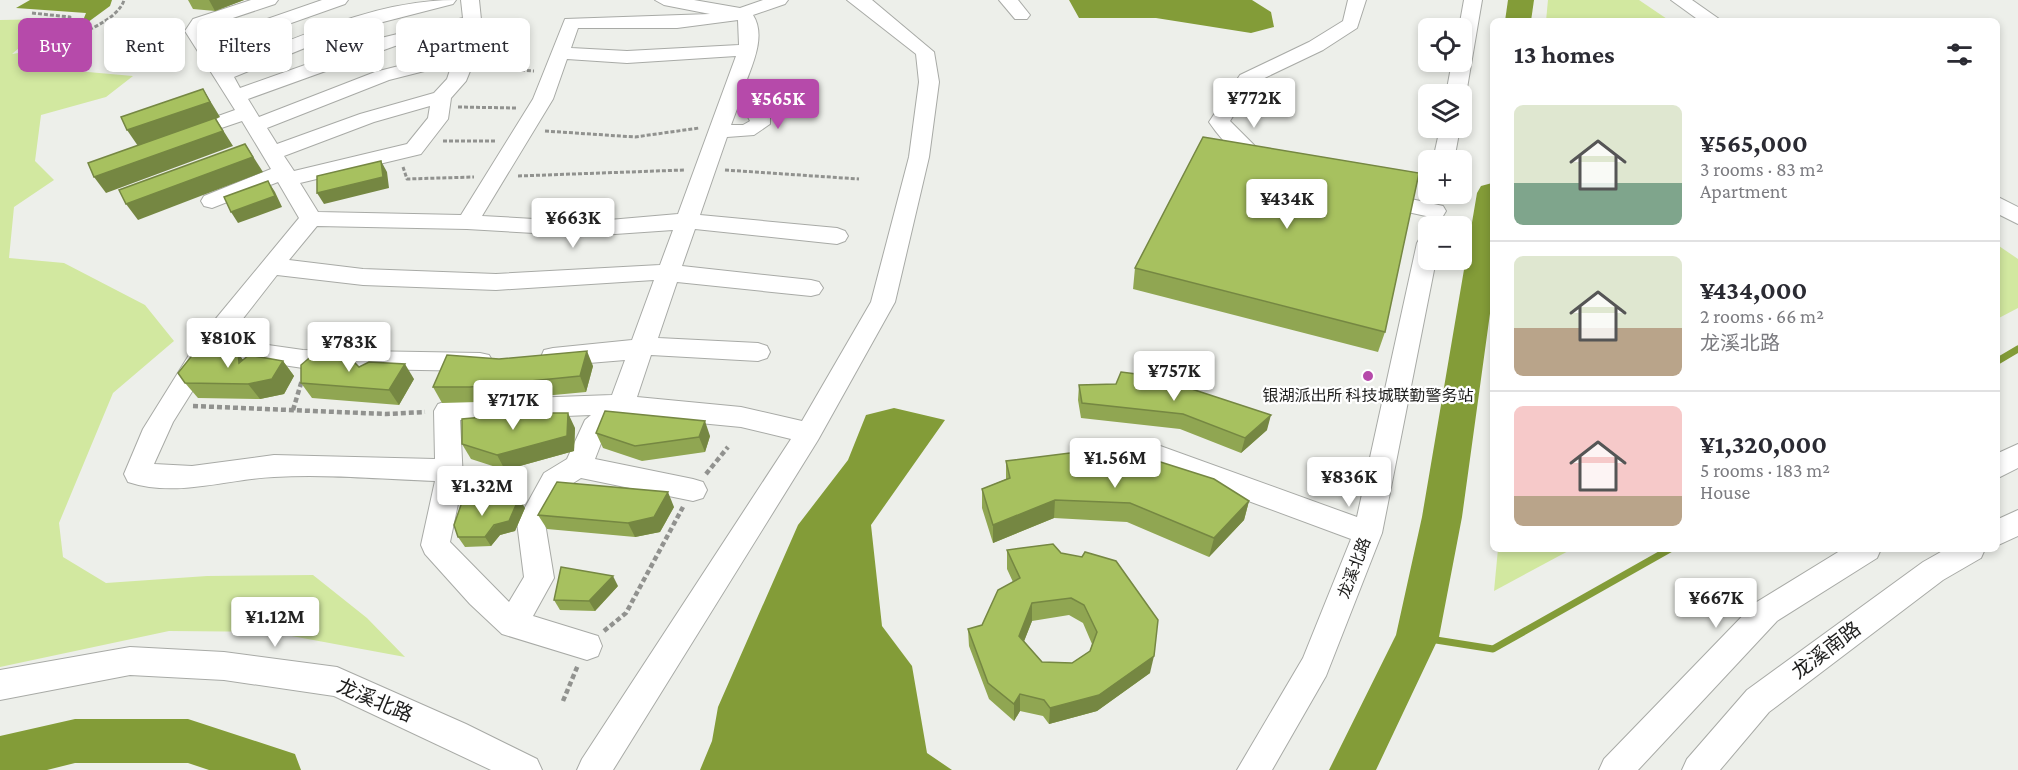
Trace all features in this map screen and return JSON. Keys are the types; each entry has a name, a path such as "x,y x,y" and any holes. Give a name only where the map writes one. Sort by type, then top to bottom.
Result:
{"street":[{"path":"214,18 269,0"},
{"path":"289,18 339,0"},
{"path":"222,75 338,28 447,0"},
{"path":"470,0 473,18"},
{"path":"513,624 539,578 531,522 554,481 578,466 594,427 621,406 748,50 747,20 743,14 664,0"},
{"path":"467,222 537,108 553,73 571,23 687,21 743,14 779,0"},
{"path":"594,770 809,433 883,302 919,157 929,82 925,52 865,3 856,0"},
{"path":"1008,0 1021,15"},
{"path":"1288,173 1258,160 1219,122 1247,79 1316,46 1351,24 1357,0"},
{"path":"1458,84 1473,0"},
{"path":"1680,0 1708,18"},
{"path":"1694,0 1722,18"},
{"path":"244,148 255,126 388,42 396,40"},
{"path":"560,53 627,57 748,50"},
{"path":"220,72 311,219"},
{"path":"255,126 373,79 410,72"},
{"path":"212,201 286,176 414,149 438,119 440,102 456,81 459,72"},
{"path":"721,131 747,131 760,124 760,117 737,83"},
{"path":"172,140 255,126 367,118 440,102"},
{"path":"2000,195 2018,206"},
{"path":"1365,196 1434,210"},
{"path":"2000,206 2018,217"},
{"path":"311,219 467,222 586,229 688,221 837,236"},
{"path":"311,219 208,345 169,405 142,455 138,474 192,477 274,466 448,481"},
{"path":"272,266 363,277 496,282 642,272 669,273 811,288"},
{"name":"龙溪北路","path":"1254,770 1315,666 1368,533 1422,270"},
{"path":"208,345 308,359 516,359 620,352 643,346 758,352"},
{"path":"587,646 513,624 480,594 435,545 448,481 447,411 621,406 741,417 809,433"},
{"path":"1152,454 1368,533"},
{"path":"2000,466 2018,455"},
{"path":"578,466 693,490"},
{"path":"2000,532 2018,522"},
{"path":"1616,770 1766,612 1862,552"},
{"name":"龙溪南路","path":"1699,770 1758,701 1933,571 1966,552"},
{"name":"龙溪北路","path":"0,685 130,661 224,666 337,682 455,735 525,770"}],"path":[{"path":"32,13 70,17 63,22 58,38 70,39 84,35 122,7 124,0"},
{"path":"530,70 553,73"},
{"path":"440,102 537,108"},
{"path":"421,140 521,135 635,137 691,128 721,131"},
{"path":"400,153 406,179 707,169 859,179"},
{"path":"293,410 308,359"},
{"path":"169,405 386,414 447,411"},
{"path":"563,701 587,646 626,613 693,490 728,447"},
{"path":"448,481 484,487 549,489"}],"shaded area":[{"path":"30,0 112,0 110,6 92,19 84,18 86,13 16,8"},
{"path":"1069,0 1252,0 1271,12 1274,27 1251,33 1156,18 1079,18"},
{"path":"1548,0 1639,0 1666,18 1546,18"},
{"path":"0,20 18,20 18,49 12,54 18,53 18,72 88,72 133,76 106,97 41,115 35,161 54,180 14,207 9,258 64,263 145,305 174,341 113,393 59,523 63,557 106,583 207,576 313,575 367,618 405,657 270,632 169,631 0,667"},
{"path":"2000,247 2018,259 2018,308 2000,317"},
{"path":"894,408 945,420 871,525 882,626 912,666 927,753 952,770 700,770 712,741 718,707 798,525 848,460 866,415"},
{"path":"1498,552 1566,552 1494,591"}],"building":[{"path":"203,89 210,102 127,130 121,117"},
{"path":"215,118 223,131 94,177 88,163"},
{"path":"1203,137 1418,173 1385,332 1135,268"},
{"path":"245,144 253,157 126,204 119,190"},
{"path":"381,161 383,177 317,193 317,176"},
{"path":"268,181 275,196 231,212 224,197"},
{"path":"587,351 580,376 470,387 433,387 447,355 499,359"},
{"path":"194,353 238,353 239,363 249,355 283,361 272,379 248,384 185,383 178,373"},
{"path":"315,353 354,362 359,367 369,362 405,364 389,390 301,383 301,365"},
{"path":"1121,372 1152,376 1271,415 1245,438 1183,414 1082,403 1079,385 1116,384"},
{"path":"605,411 705,421 699,437 635,446 596,433"},
{"path":"528,413 568,413 567,436 497,455 462,444 462,419 505,415 512,419"},
{"path":"1070,453 1148,458 1214,479 1249,501 1214,538 1130,503 1055,500 993,525 982,489 1010,478 1006,461"},
{"path":"557,482 668,492 654,517 628,523 538,515"},
{"path":"519,498 509,521 494,525 485,537 458,537 454,525 462,502 489,504"},
{"path":"1053,544 1061,553 1082,557 1085,552 1116,561 1158,620 1154,656 1099,695 1050,708 1044,700 1020,694 1014,704 988,683 968,629 982,625 998,590 1020,578 1007,550","holes":["1071,598 1084,605 1097,632 1090,651 1072,663 1042,662 1019,636 1032,603"]},
{"path":"561,567 613,576 589,601 554,600"}],"waterway":[{"path":"1518,18 1521,0"},
{"path":"1352,770 1417,637 1442,517 1490,206"},
{"path":"2000,360 2018,349"},
{"path":"1417,637 1493,649 1665,552"},
{"path":"0,759 75,741 188,741 278,770"}],"place":[{"name":"银湖派出所 科技城联勤警务站","path":"1368,376"}]}
